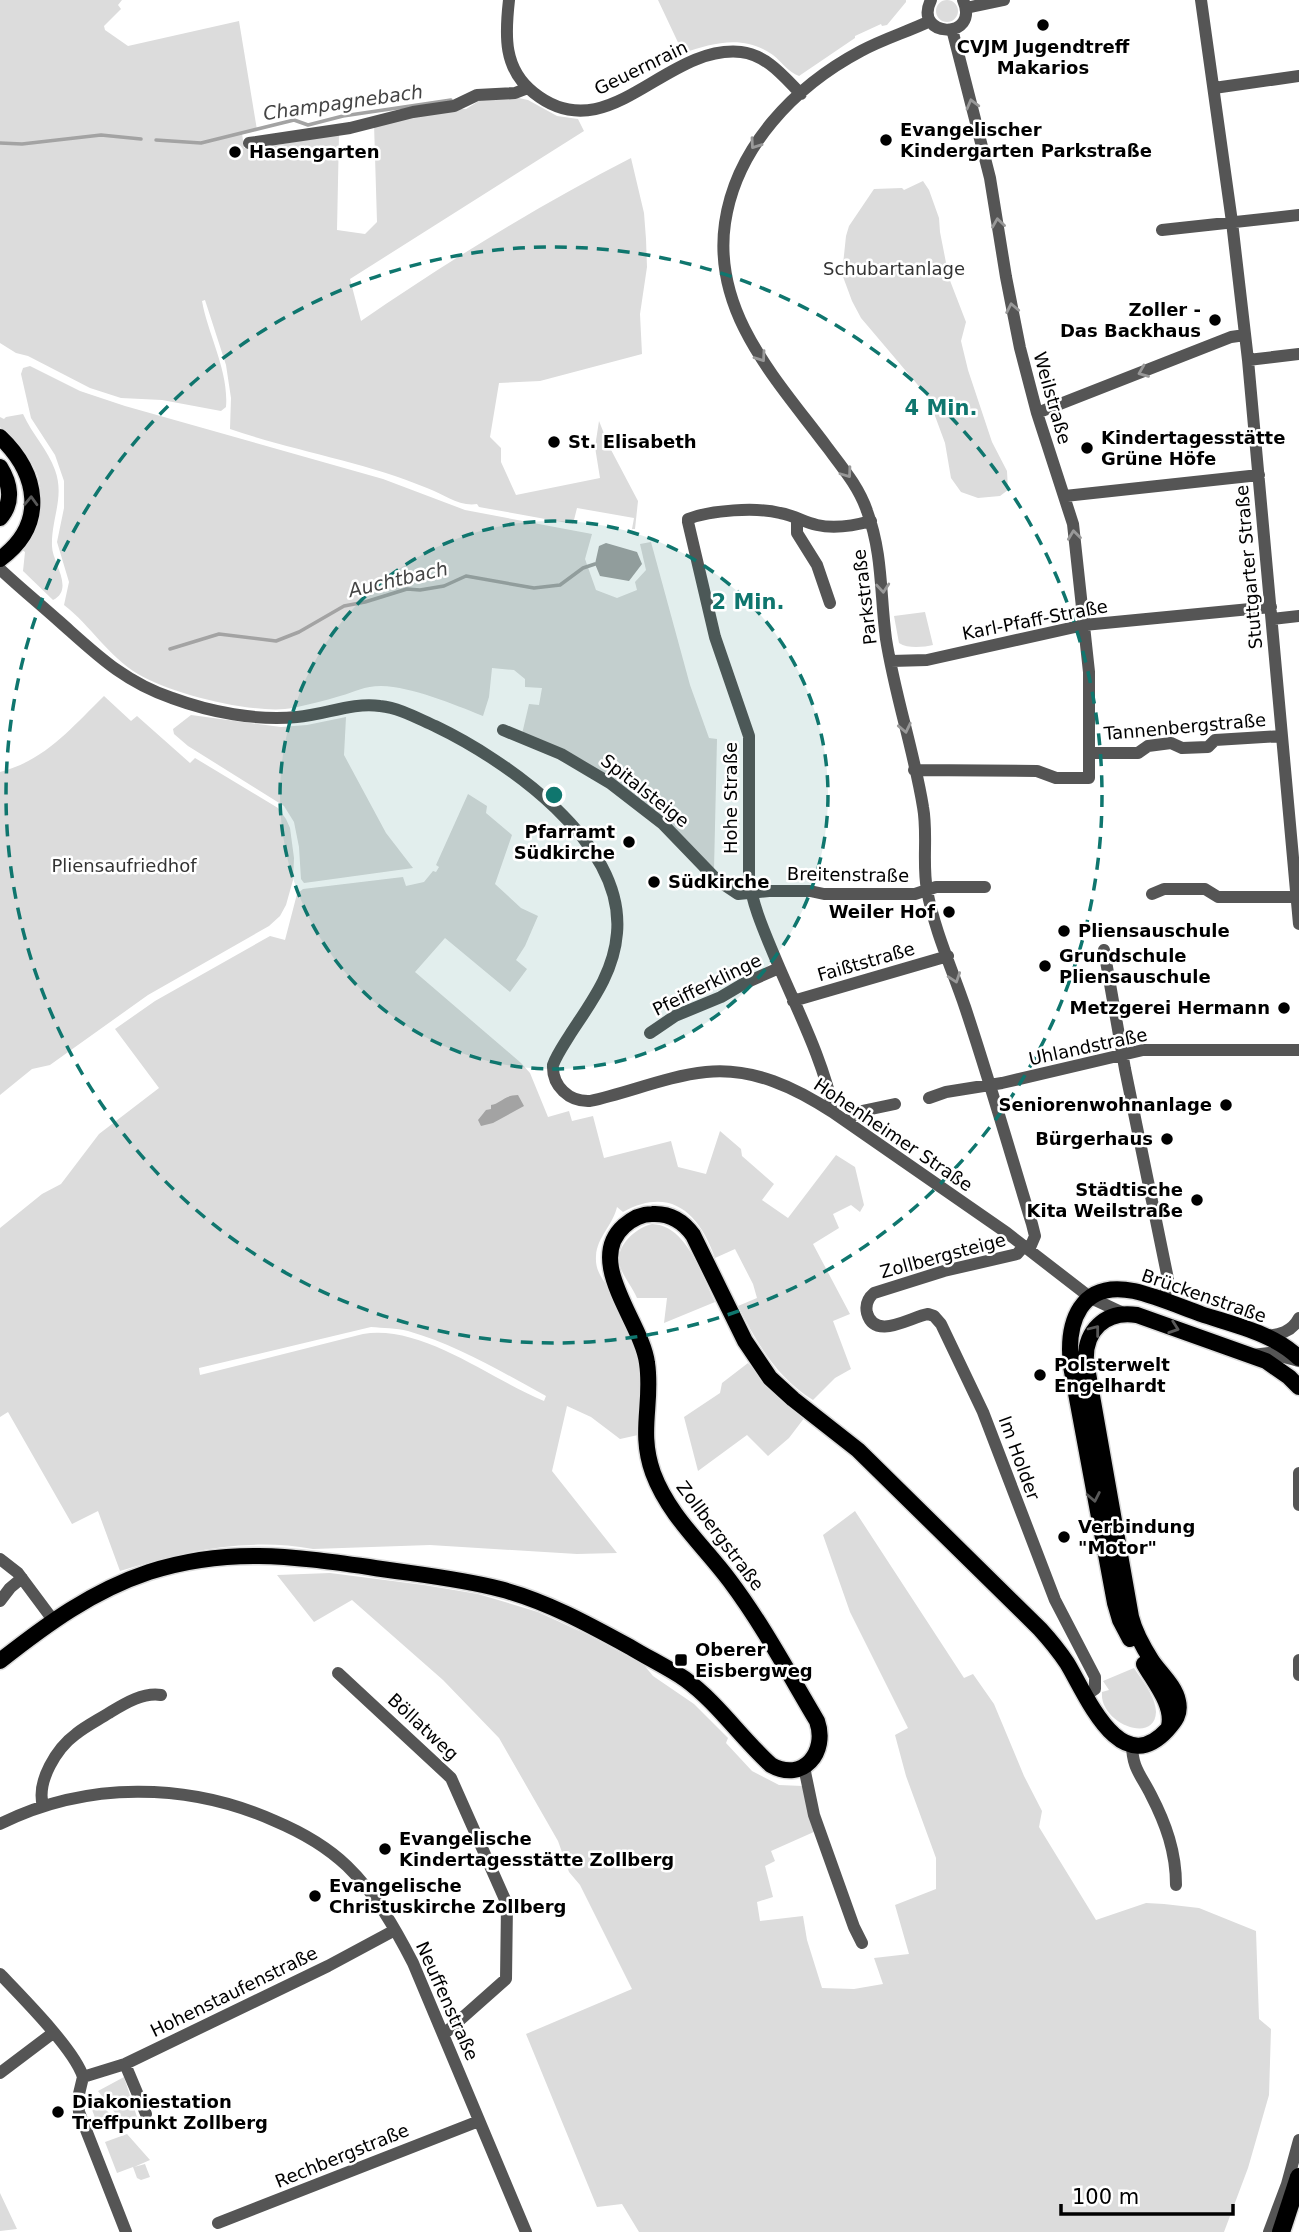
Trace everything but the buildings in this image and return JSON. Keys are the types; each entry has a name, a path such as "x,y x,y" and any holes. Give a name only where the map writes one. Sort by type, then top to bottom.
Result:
{"highway":[{"path":"1281,2232 1299,2177"}],"main road":[{"path":"0,437 24,465 30,479 33,500 29,520 20,538 0,559"},
{"path":"0,467 10,491 2,518"},
{"name":"Zollbergstraße","path":"804,1767 819,1749 821,1736 817,1721 750,1609 668,1504 657,1484 649,1460 645,1432 649,1379 646,1356 641,1337 613,1278 609,1262 612,1245 620,1230 633,1219 643,1215 665,1215 680,1221 688,1229 745,1341 770,1378 850,1443 1026,1615 1061,1654 1111,1734 1132,1744"},
{"name":"Brückenstraße","path":"1091,1297 1119,1290 1134,1292 1264,1336 1287,1348 1299,1359"},
{"path":"1091,1297 1073,1319 1069,1349 1089,1471 1117,1612 1168,1706 1170,1720 1166,1731"},
{"path":"1132,1744 1150,1742 1166,1731 1178,1716 1178,1701 1173,1688 1142,1644 1133,1623 1086,1362 1086,1345 1099,1324 1113,1316 1125,1314 1144,1317 1253,1355 1275,1366 1299,1387"},
{"path":"0,1661 53,1619 100,1593 149,1572 190,1562 233,1556 288,1556 483,1585 554,1608 668,1668 699,1691 771,1765 786,1770 804,1767"}],"street":[{"name":"Geuernrain","path":"509,0 507,47 514,69 528,88 547,102 560,107 580,111 594,110 622,101 680,66 715,55 739,52 765,61 801,94"},
{"path":"931,0 927,9 930,21 939,29 952,30 965,19 965,4 1004,0"},
{"name":"Stuttgarter Straße","path":"1201,0 1248,360 1299,924"},
{"name":"Parkstraße","path":"930,21 857,53 801,94 762,134 739,172 725,224 723,248 726,277 736,313 751,342 853,481 871,522 881,563 891,661 924,812 927,890 1034,1231 1034,1240 1027,1248"},
{"name":"Weilstraße","path":"915,770 1037,771 1056,778 1090,778 1089,683 1074,530 1037,412 1011,306 988,165 952,30"},
{"path":"1214,88 1299,76"},
{"path":"249,144 350,128 413,112 454,106 477,95 515,93 528,88"},
{"path":"1162,230 1299,215"},
{"path":"1037,412 1231,337 1245,335"},
{"path":"1248,360 1299,354"},
{"path":"1065,496 1259,475"},
{"name":"Hohe Straße","path":"797,518 760,510 704,514 688,519 693,551 715,638 750,736 749,870 752,894 779,968 829,1087 834,1112"},
{"path":"831,603 817,565 797,533 797,518 816,525 836,527 871,522"},
{"name":"Hohenheimer Straße","path":"0,569 104,662 157,693 206,708 271,717 296,718 369,705 396,709 484,752 514,772 547,800 597,860 610,884 617,915 615,946 606,977 553,1065 556,1082 570,1096 581,1101 590,1101 703,1072 734,1072 776,1082 834,1112 1027,1248 1091,1297 1125,1314"},
{"name":"Karl-Pfaff-Straße","path":"891,661 926,660 1084,625 1271,613 1299,616"},
{"name":"Spitalsteige","path":"503,730 561,754 610,783 673,832 728,889 741,895 752,894"},
{"name":"Tannenbergstraße","path":"1090,752 1138,752 1148,746 1171,743 1182,748 1208,747 1215,740 1283,736"},
{"name":"Breitenstraße","path":"752,894 769,891 915,894 936,887 985,887"},
{"path":"1152,894 1164,889 1205,890 1218,897 1298,897"},
{"path":"1104,950 1122,1055 1168,1279 1164,1301"},
{"name":"Faißtstraße","path":"793,1001 948,956"},
{"name":"Pfeifferklinge","path":"650,1033 676,1016 721,998 743,984 779,968"},
{"name":"Uhlandstraße","path":"929,1098 946,1092 1150,1050 1299,1050"},
{"path":"847,1122 857,1112 895,1104"},
{"name":"Zollbergsteige","path":"870,1297 944,1271 1017,1254 1027,1248"},
{"name":"Im Holder","path":"870,1297 867,1313 871,1321 879,1327 928,1314 941,1324 983,1412 1059,1608 1096,1677 1096,1687 1086,1695"},
{"path":"1264,1336 1286,1332 1299,1318"},
{"path":"1253,1355 1269,1353 1299,1359"},
{"path":"1299,1473 1299,1505"},
{"path":"0,1559 22,1578 53,1619"},
{"path":"0,1601 22,1578"},
{"path":"1299,1660 1299,1675"},
{"name":"Böllatweg","path":"338,1673 451,1778 506,1903 506,1979 444,2034"},
{"path":"43,1806 41,1790 47,1774 69,1740 124,1704 151,1695 161,1695"},
{"path":"1132,1744 1135,1768 1159,1811 1172,1849 1176,1885"},
{"path":"804,1767 814,1815 862,1943"},
{"name":"Neuffenstraße","path":"0,1824 43,1806 93,1795 146,1792 199,1797 244,1808 304,1835 328,1850 346,1864 369,1890 413,1963 526,2232"},
{"name":"Hohenstaufenstraße","path":"83,2077 125,2064 328,1966 395,1930"},
{"path":"0,1974 76,2062 83,2077 78,2098 79,2112 126,2232"},
{"path":"0,2073 53,2034"},
{"path":"125,2064 146,2114"},
{"name":"Rechbergstraße","path":"218,2223 479,2122"},
{"path":"1269,2232 1287,2184 1299,2140"}],"green space":[{"path":"0,0 122,0 118,5 121,9 104,26 105,30 128,46 239,21 257,130 242,133 244,148 278,145 339,133 337,230 365,234 377,222 374,124 452,109 466,109 482,99 514,97 528,100 557,116 578,119 584,131 350,279 361,321 494,235 631,158 644,213 646,239 647,267 640,314 642,354 540,381 499,383 490,437 501,448 501,462 516,495 600,478 595,447 599,421 638,501 635,529 632,529 634,518 577,508 573,524 479,507 477,504 464,504 379,471 230,429 231,398 226,365 205,300 202,301 205,314 224,380 226,407 221,411 162,400 121,398 90,388 0,343"},
{"path":"658,0 906,2 887,25 881,24 855,36 799,76 773,55 751,44 728,42 683,53"},
{"path":"943,0 951,0 958,7 958,15 951,22 943,22 936,15 936,7"},
{"name":"Schubartanlage","path":"923,181 939,218 949,278 966,322 961,341 968,370 992,442 1007,471 1008,490 1000,496 978,498 961,492 951,478 945,443 928,397 861,318 842,274 849,226 874,189 904,190"},
{"path":"30,366 80,391 125,406 383,479 465,510 592,534 585,559 596,590 617,598 637,590 635,582 646,570 640,544 651,542 690,685 709,738 717,739 714,870 673,827 522,734 529,704 539,705 542,688 525,687 525,679 514,670 492,668 489,697 483,716 419,693 381,686 293,708 236,706 171,689 127,667 64,605 69,582 57,542 64,508 64,481 55,455 31,418 21,374 23,368"},
{"path":"23,414 48,456 58,480 52,546 61,575 62,589 53,600 23,571 25,552 22,550 39,503 39,481 30,460 0,427 0,417 4,419"},
{"path":"925,612 933,645 911,647 899,643 894,616"},
{"name":"Pliensaufriedhof","path":"104,696 131,721 137,716 190,763 195,758 278,808 290,828 294,858 293,880 286,905 280,916 269,926 148,995 50,1065 32,1069 0,1095 0,772 31,760 57,742"},
{"path":"191,715 281,727 346,717 344,755 386,833 413,868 304,883 301,879 294,822 284,806 188,746 174,734 173,729"},
{"path":"468,794 487,806 486,813 512,835 495,884 521,908 538,916 516,960 527,969 510,992 445,938 415,972 521,1063 530,1073 548,1117 569,1111 572,1121 593,1116 604,1158 671,1141 678,1167 706,1174 720,1131 741,1149 742,1156 774,1184 762,1200 788,1218 836,1155 855,1167 864,1205 860,1212 851,1205 833,1214 839,1228 813,1244 850,1314 833,1321 851,1369 835,1378 813,1400 800,1391 778,1370 760,1346 738,1306 757,1298 735,1249 715,1258 701,1228 692,1217 669,1203 655,1202 623,1212 617,1207 599,1243 596,1261 600,1274 622,1313 638,1354 641,1384 638,1435 620,1439 591,1417 567,1406 552,1471 617,1553 577,1554 430,1545 313,1549 240,1545 167,1557 120,1571 98,1511 72,1524 8,1412 0,1417 0,1228 42,1194 61,1184 99,1134 159,1088 115,1029 155,1001 270,936 285,940 297,894 303,889 403,877 406,886 424,882 433,871 436,872 439,867 436,865","holes":["371,1327 408,1331 444,1344 546,1396 544,1401 432,1345 386,1333 363,1334 200,1375 199,1368"]},
{"path":"652,1224 675,1233 684,1242 715,1302 664,1323 667,1298 637,1298 621,1269 620,1254 632,1234"},
{"path":"748,1363 779,1397 805,1417 789,1438 768,1456 747,1435 698,1471 684,1417 720,1393 722,1383"},
{"path":"855,1511 964,1678 973,1674 994,1704 1042,1811 1039,1827 1096,1920 1146,1903 1164,1904 1199,1908 1256,1931 1259,2019 1271,2029 1269,2095 1248,2168 1224,2232 639,2232 622,2204 597,2207 526,2034 632,1989 580,1885 569,1872 558,1841 499,1738 443,1680 352,1600 314,1622 277,1575 330,1573 478,1594 538,1612 644,1665 653,1676 694,1704 728,1738 726,1743 752,1771 779,1785 803,1786 816,1831 771,1851 775,1861 765,1866 773,1897 757,1902 760,1921 803,1916 807,1940 822,1988 854,1989 883,1984 874,1958 909,1954 895,1905 936,1889 936,1858 906,1776 895,1735 908,1728 850,1612 823,1535"},
{"path":"1134,1668 1154,1700 1156,1712 1153,1722 1147,1727 1128,1726 1118,1721 1103,1703 1102,1692 1109,1690 1103,1681"},
{"path":"124,2077 137,2117 123,2123 98,2091"},
{"path":"98,2101 119,2124 100,2131 91,2107"},
{"path":"127,2134 150,2160 134,2167 145,2164 150,2177 141,2180 137,2178 133,2167 117,2173 105,2142"},
{"path":"0,2193 17,2229 0,2231"}],"shaded area":[{"path":"606,543 637,552 642,564 629,581 600,576 595,564 599,546"},
{"path":"518,1095 524,1106 493,1123 481,1126 478,1120 486,1110 491,1109 491,1105 509,1096"}],"waterway":[{"name":"Champagnebach","path":"156,140 201,143 294,120 308,125 343,116 451,100"},
{"name":"Champagnebach","path":"0,143 22,144 101,135 141,139"},
{"name":"Auchtbach","path":"170,649 219,634 276,641 299,632 344,606 407,589 444,586 466,576 534,588 560,585 583,568 595,564"}],"place":[{"name":"CVJM Jugendtreff Makarios","path":"1043,25"},
{"name":"Evangelischer Kindergarten Parkstraße","path":"886,140"},
{"name":"Hasengarten","path":"235,152"},
{"name":"Zoller - Das Backhaus","path":"1215,320"},
{"name":"St. Elisabeth","path":"554,442"},
{"name":"Kindertagesstätte Grüne Höfe","path":"1087,448"},
{"name":"Pfarramt Südkirche","path":"629,842"},
{"name":"Südkirche","path":"654,882"},
{"name":"Weiler Hof","path":"949,912"},
{"name":"Pliensauschule","path":"1064,931"},
{"name":"Grundschule Pliensauschule","path":"1045,966"},
{"name":"Metzgerei Hermann","path":"1284,1008"},
{"name":"Seniorenwohnanlage","path":"1226,1105"},
{"name":"Bürgerhaus","path":"1167,1139"},
{"name":"Städtische Kita Weilstraße","path":"1197,1200"},
{"name":"Polsterwelt Engelhardt","path":"1040,1375"},
{"name":"Verbindung \"Motor\"","path":"1064,1537"},
{"name":"Oberer Eisbergweg","path":"681,1660"},
{"name":"Evangelische Kindertagesstätte Zollberg","path":"385,1849"},
{"name":"Evangelische Christuskirche Zollberg","path":"315,1896"},
{"name":"Diakoniestation Treffpunkt Zollberg","path":"58,2112"}]}
